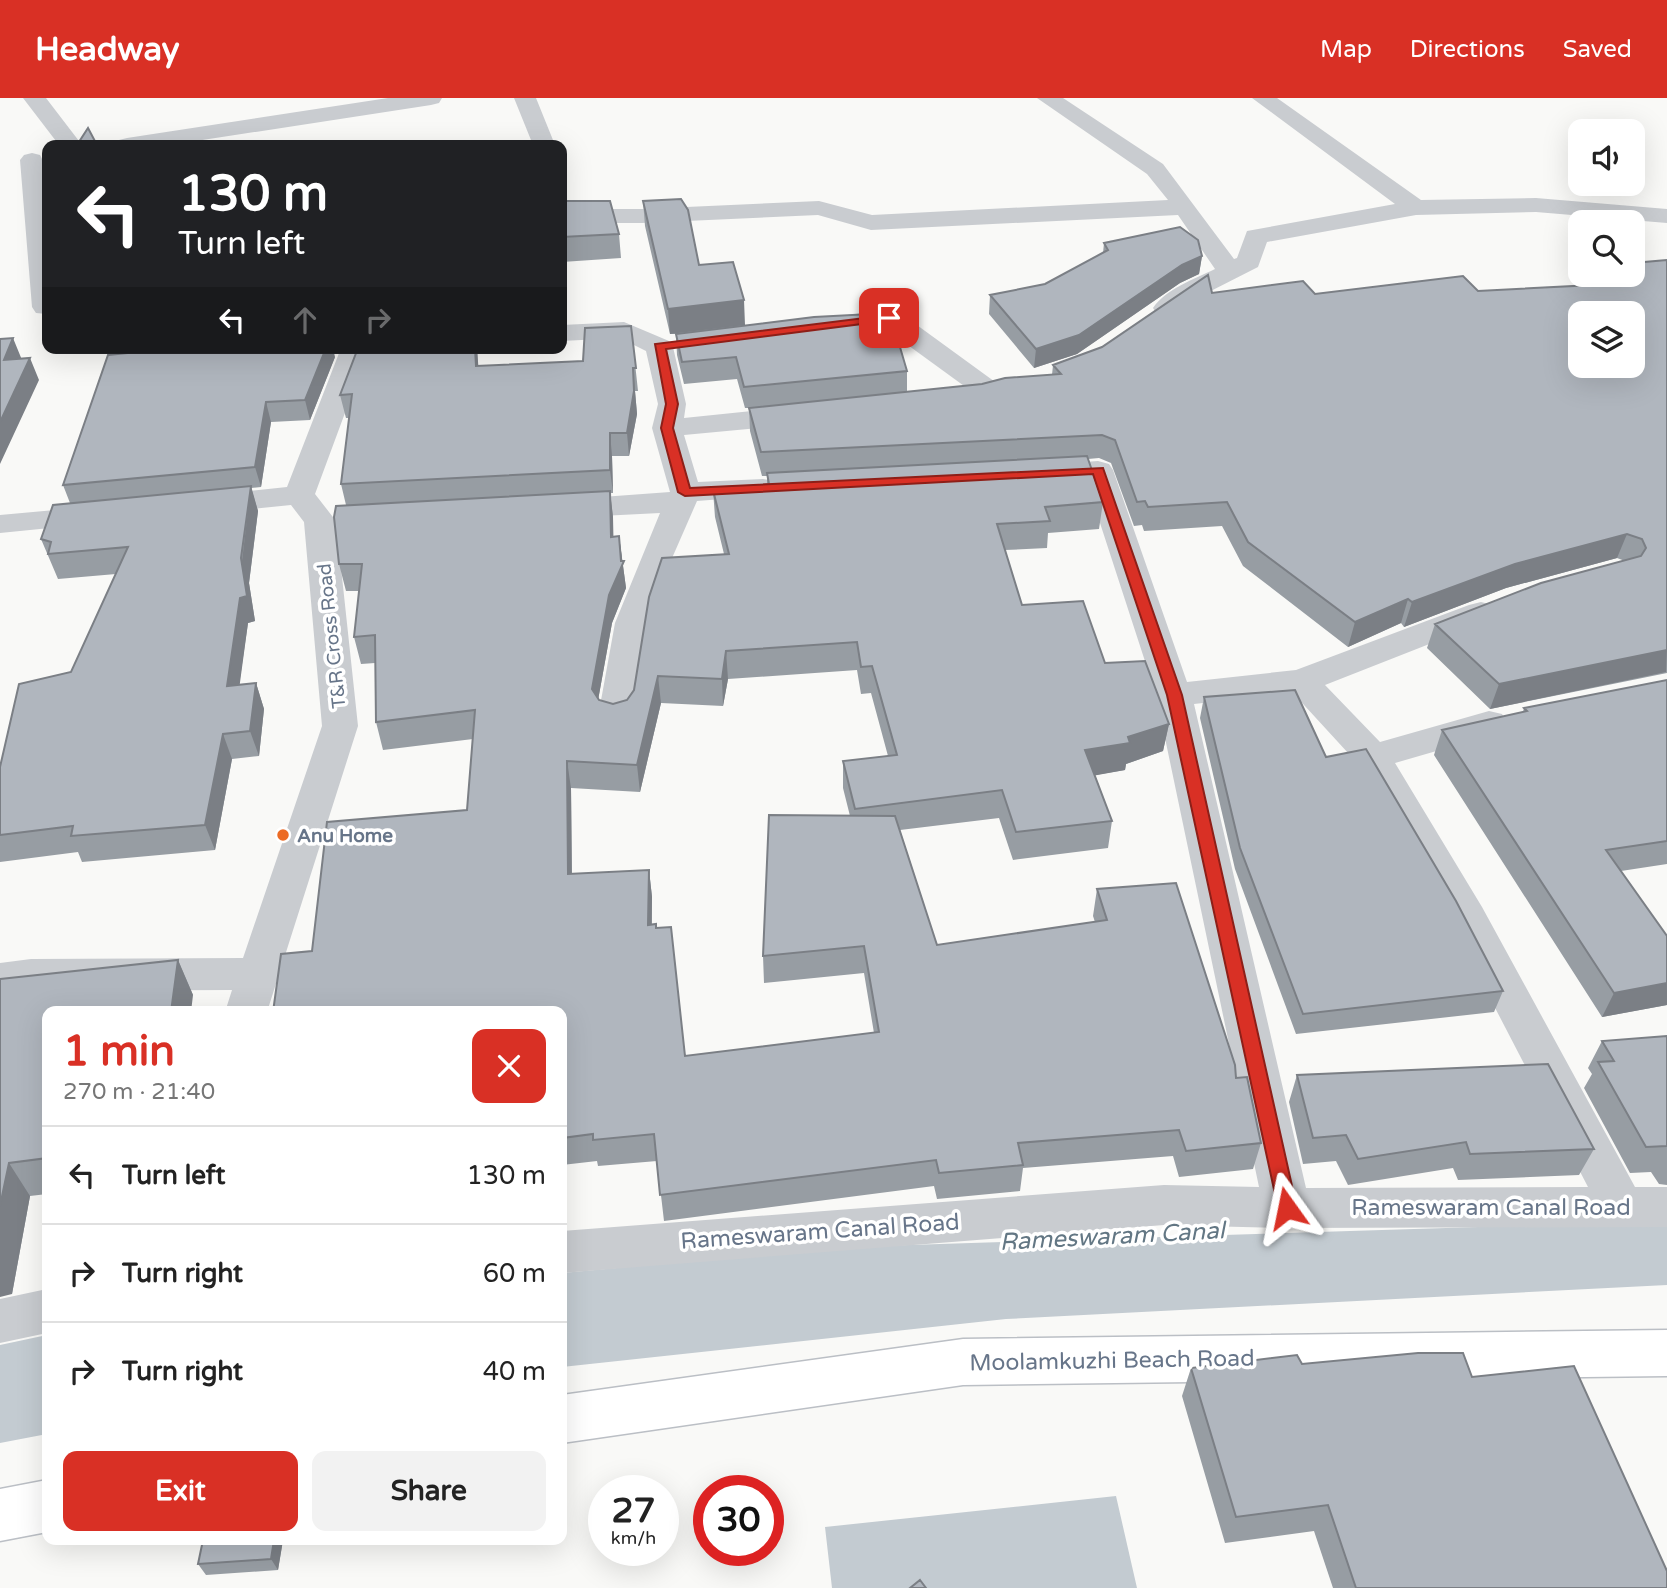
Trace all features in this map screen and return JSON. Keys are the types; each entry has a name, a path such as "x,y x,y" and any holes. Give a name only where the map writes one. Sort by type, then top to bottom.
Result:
{"street":[{"path":"34,98 67,140"},
{"path":"159,140 431,98"},
{"path":"525,98 542,140"},
{"path":"1048,98 1155,169 1230,272"},
{"path":"1263,98 1416,208"},
{"path":"30,160 42,278"},
{"path":"567,204 642,216 819,208 871,223 1185,207"},
{"path":"1144,323 1190,291 1250,262 1256,236 1416,208 1536,205 1667,216"},
{"path":"810,327 889,318 1003,390 953,399"},
{"path":"567,333 624,330 673,345 672,404 667,428 683,497 653,565 632,623 616,717"},
{"name":"T&R Cross Road","path":"252,993 340,726 322,512 354,354"},
{"path":"667,428 830,412"},
{"path":"1004,474 1098,470 1174,695 1287,1208"},
{"path":"528,510 796,486"},
{"path":"177,507 322,512"},
{"path":"0,524 122,512"},
{"path":"1174,695 1301,681 1507,603"},
{"path":"1301,681 1373,757 1468,918 1622,1207"},
{"path":"1373,757 1467,728 1518,717"},
{"path":"0,979 31,975 252,993"},
{"name":"Rameswaram Canal Road","path":"567,1252 1164,1205 1287,1208 1667,1206"},
{"path":"0,1321 42,1312"},
{"name":"Moolamkuzhi Beach Road","path":"567,1418 963,1362 1667,1353"},
{"path":"0,1516 42,1507"}],"shaded area":[{"path":"1667,1221 1667,1285 1006,1319 567,1366 567,1273 846,1247"},
{"path":"42,1336 42,1435 0,1443 0,1345"},
{"path":"1116,1496 1137,1588 832,1588 825,1527"}],"building":[{"path":"88,128 94,140 80,140"},
{"path":"681,199 688,210 699,265 733,262 744,300 668,309 643,201"},
{"path":"567,201 610,201 619,234 567,237"},
{"path":"1180,227 1198,240 1202,256 1182,265 1079,335 1036,349 990,295 1045,284 1108,250 1104,243"},
{"path":"1667,260 1667,650 1499,684 1435,624 1541,583 1641,556 1646,548 1642,539 1627,534 1515,564 1412,602 1408,599 1355,622 1248,542 1227,502 1148,507 1145,501 1137,502 1115,440 1102,435 761,452 749,408 1061,374 1053,365 1102,347 1208,275 1212,293 1303,281 1315,294 1463,276 1478,291 1568,286 1645,287 1645,262"},
{"path":"890,313 907,371 744,387 736,357 682,362 676,334 814,317"},
{"path":"631,326 636,368 633,368 634,391 627,433 610,433 610,470 341,484 352,394 340,395 356,354 475,354 476,366 583,361 585,328"},
{"path":"13,338 4,360 30,358 0,422 0,339"},
{"path":"324,354 305,400 266,402 255,467 63,485 108,355"},
{"path":"1087,456 1103,502 1045,507 1050,521 997,524 1022,605 1083,601 1105,663 1145,661 1169,724 1128,737 1130,743 1085,750 1112,821 1016,832 1002,790 855,809 843,761 897,755 872,666 861,667 857,642 726,651 722,679 658,676 637,765 567,761 568,874 649,870 648,925 656,924 656,928 671,927 685,1056 879,1032 864,946 763,956 769,815 895,816 937,945 1107,920 1097,889 1176,883 1235,1065 1236,1078 1247,1077 1261,1143 1186,1151 1179,1130 1018,1143 1023,1165 939,1173 936,1160 660,1195 654,1134 593,1140 593,1134 567,1137 567,1006 274,1006 281,954 312,951 327,822 467,810 475,710 376,722 375,635 354,637 362,564 339,564 334,517 336,506 610,491 611,537 619,536 621,561 624,561 609,595 592,689 599,700 613,704 627,700 634,690 649,597 662,558 729,554 713,490 769,484 767,473"},
{"path":"251,486 241,558 247,596 240,598 227,686 256,683 250,731 223,734 205,825 71,836 73,826 0,835 0,767 19,684 71,672 128,547 48,554 51,542 41,539 53,505"},
{"path":"1667,680 1667,841 1606,850 1667,936 1667,983 1614,993 1442,730 1527,711 1524,708"},
{"path":"1295,690 1326,757 1366,749 1456,901 1503,991 1303,1014 1240,848 1204,697"},
{"path":"178,960 172,1006 42,1006 42,1159 9,1163 0,1206 0,979"},
{"path":"1667,1036 1667,1146 1646,1147 1598,1062 1614,1061 1602,1041"},
{"path":"1548,1064 1594,1149 1470,1154 1466,1142 1358,1159 1346,1135 1313,1138 1297,1075"},
{"path":"1418,1353 1463,1353 1472,1377 1574,1366 1667,1571 1667,1588 1356,1588 1328,1505 1236,1517 1191,1368 1297,1355 1302,1364"},
{"path":"202,1545 273,1545 271,1559 198,1564"},
{"path":"920,1580 926,1588 910,1588"}],"place":[{"name":"Anu Home","path":"283,835"}],"route":[{"path":"889,318 659,347 672,404 667,428 685,492 1098,470 1174,695 1287,1208"}],"water label":[{"name":"Rameswaram Canal","path":"1112,1236"}]}
